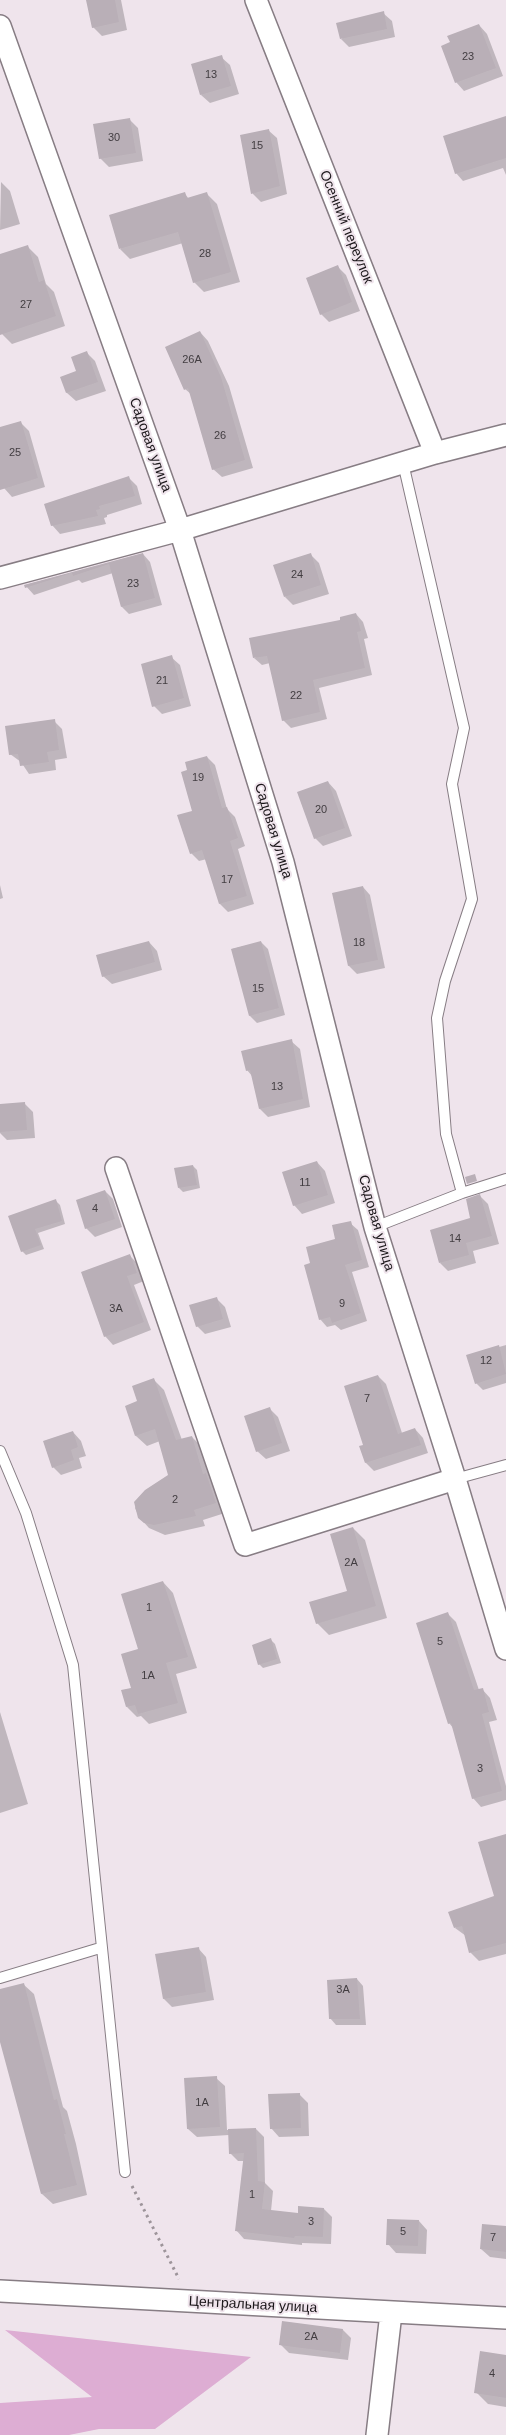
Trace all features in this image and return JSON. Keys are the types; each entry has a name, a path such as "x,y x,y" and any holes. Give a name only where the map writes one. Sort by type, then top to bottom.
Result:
{"street":[{"name":"Осенний переулок","path":"256,0 435,454"},
{"name":"Садовая улица","path":"0,26 180,530 283,862 375,1228 456,1479 506,1649"},
{"path":"0,578 180,530 403,463 506,435"},
{"path":"116,1168 245,1545 456,1479"},
{"name":"Центральная улица","path":"0,2291 506,2318"},
{"path":"377,2435 391,2313"}],"lane":[{"path":"403,463 464,728 452,784 472,899 445,980 436,1018 446,1134 462,1192"},
{"path":"375,1228 462,1192 506,1179"},
{"path":"0,1451 26,1513 73,1665 100,1948 125,2172"},
{"path":"456,1479 506,1465"},
{"path":"0,1978 100,1948"}],"path":[{"path":"125,2172 191,2302"}],"shaded area":[{"path":"5,2330 251,2357 155,2429 99,2429 69,2435 0,2435 0,2403 92,2397"}],"building":[{"path":"86,0 115,0 119,22 92,28"},
{"path":"384,11 387,29 340,39 336,23"},
{"path":"479,24 496,68 455,83 441,46 450,42 447,36"},
{"path":"222,55 231,86 200,95 191,64"},
{"path":"506,116 506,158 455,174 443,136"},
{"path":"130,118 136,153 99,159 93,124"},
{"path":"269,129 280,186 251,194 240,135"},
{"path":"185,192 187,198 207,192 231,272 193,283 178,232 119,249 109,215"},
{"path":"28,245 39,282 44,280 56,316 0,335 0,254"},
{"path":"338,265 352,302 320,315 306,278"},
{"path":"200,331 221,377 245,460 212,470 188,388 184,390 165,347"},
{"path":"87,351 98,382 66,393 60,377 76,371 71,357"},
{"path":"21,421 38,478 0,490 0,427"},
{"path":"129,476 135,496 99,506 100,509 96,510 98,516 51,526 44,504"},
{"path":"143,553 155,598 121,607 109,564 73,576 72,573 25,588 24,585"},
{"path":"311,553 321,585 284,597 273,565"},
{"path":"356,613 361,631 357,632 365,668 313,680 320,712 282,721 267,656 253,658 249,638 340,620 340,617"},
{"path":"172,655 184,698 152,707 141,664"},
{"path":"55,719 59,750 47,752 49,762 20,766 18,754 9,755 5,726"},
{"path":"207,756 222,808 227,807 238,838 230,841 247,896 219,904 202,850 190,854 177,815 192,811 181,772 187,770 185,762"},
{"path":"328,781 345,828 314,839 297,792"},
{"path":"363,886 378,960 348,966 332,893"},
{"path":"149,941 155,962 102,977 96,955"},
{"path":"261,941 279,1008 249,1016 231,949"},
{"path":"292,1039 303,1099 259,1109 250,1070 246,1071 241,1051"},
{"path":"25,1102 27,1130 0,1132 0,1104"},
{"path":"317,1161 328,1195 293,1206 282,1172"},
{"path":"193,1165 197,1185 178,1188 174,1168"},
{"path":"475,1174 477,1181 467,1184 465,1177"},
{"path":"105,1190 115,1219 85,1229 76,1200"},
{"path":"480,1194 492,1236 466,1243 469,1255 439,1263 430,1230 470,1218 466,1199"},
{"path":"56,1199 62,1221 35,1229 41,1245 21,1252 8,1216"},
{"path":"351,1221 362,1260 345,1265 361,1313 332,1323 330,1317 319,1320 304,1265 310,1263 306,1247 335,1239 332,1225"},
{"path":"130,1254 137,1273 127,1276 144,1322 104,1337 81,1272"},
{"path":"217,1297 223,1319 196,1327 189,1305"},
{"path":"499,1345 506,1374 475,1384 466,1355"},
{"path":"378,1375 398,1434 415,1428 421,1445 365,1463 359,1446 363,1445 344,1386"},
{"path":"154,1378 176,1440 192,1436 203,1474 206,1473 216,1503 194,1510 196,1516 154,1525 144,1523 138,1518 134,1502 145,1490 168,1475 155,1429 135,1436 125,1406 137,1401 132,1386"},
{"path":"270,1407 282,1443 256,1452 244,1416"},
{"path":"73,1431 78,1447 71,1450 74,1460 52,1468 43,1441"},
{"path":"353,1527 376,1606 316,1624 309,1602 347,1591 330,1534"},
{"path":"163,1581 188,1657 166,1663 178,1703 138,1714 135,1705 126,1707 121,1690 131,1688 121,1654 138,1649 121,1594"},
{"path":"448,1612 474,1690 483,1688 489,1712 482,1714 502,1791 472,1799 451,1723 448,1724 416,1623"},
{"path":"271,1638 277,1659 258,1665 252,1645"},
{"path":"506,1834 506,1943 469,1953 462,1926 454,1928 448,1912 494,1896 478,1842"},
{"path":"199,1947 206,1992 163,1999 155,1954"},
{"path":"357,1978 360,2019 329,2019 327,1980"},
{"path":"24,1983 54,2100 57,2099 77,2185 41,2194 0,2042 0,1989"},
{"path":"217,2076 220,2127 187,2129 184,2078"},
{"path":"300,2093 301,2128 270,2129 268,2094"},
{"path":"256,2128 258,2181 265,2182 262,2209 298,2213 298,2206 324,2208 323,2237 295,2236 294,2238 235,2231 244,2153 229,2154 228,2129"},
{"path":"387,2219 419,2220 418,2246 386,2245"},
{"path":"482,2224 506,2226 506,2252 480,2249"},
{"path":"282,2321 343,2329 340,2353 279,2345"},
{"path":"480,2351 506,2355 506,2398 474,2393"}]}
